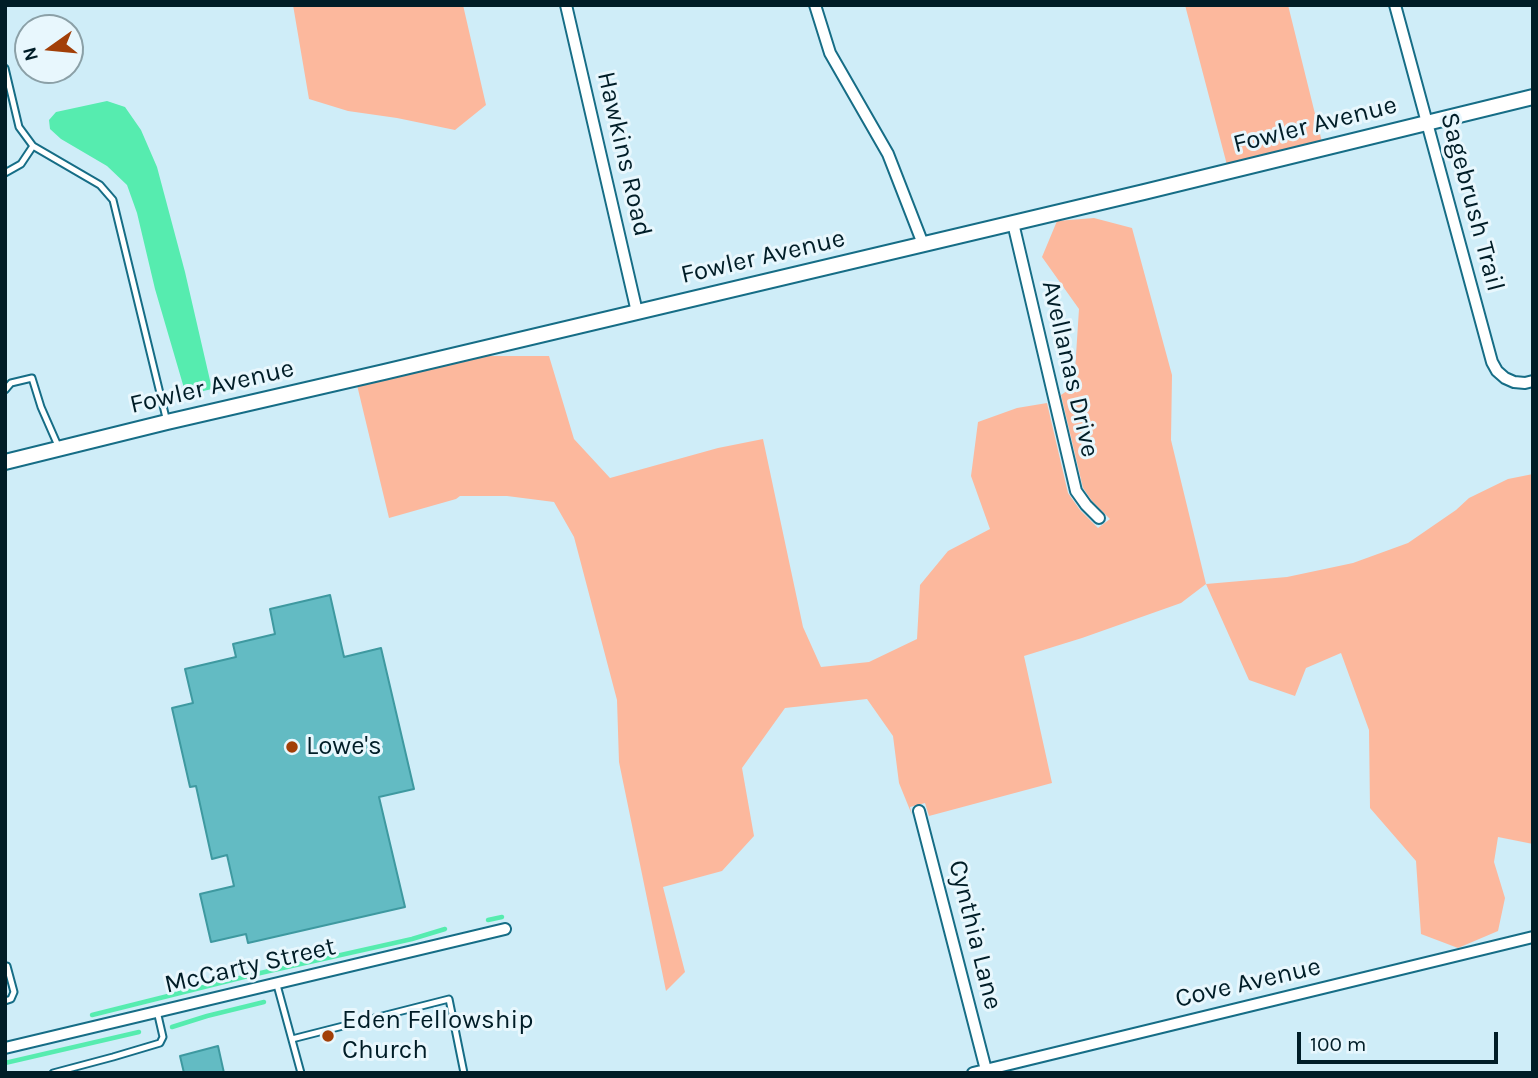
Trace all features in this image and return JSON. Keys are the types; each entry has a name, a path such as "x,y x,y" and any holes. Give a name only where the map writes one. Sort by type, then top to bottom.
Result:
{"street":[{"name":"Hawkins Road","path":"566,5 637,312"},
{"path":"815,5 830,53 888,154 923,244"},
{"name":"Sagebrush Trail","path":"1395,5 1492,362 1505,378 1514,382 1533,381"},
{"name":"Fowler Avenue","path":"5,462 1533,97"},
{"name":"Avellanas Drive","path":"1013,223 1076,491 1099,519"},
{"name":"Cynthia Lane","path":"919,811 986,1070"},
{"name":"McCarty Street","path":"5,1048 505,929"},
{"name":"Cove Avenue","path":"973,1073 1533,937"}],"lane":[{"path":"5,68 19,127 33,146 100,185 113,200 167,422"},
{"path":"5,173 22,164 33,146"},
{"path":"5,390 11,383 32,378 59,449"},
{"path":"5,1001 13,995 8,982 7,966"},
{"path":"277,983 301,1073"},
{"path":"292,1039 449,999 464,1073"},
{"path":"53,1073 160,1042 163,1037 157,1011"}],"shaded area":[{"path":"293,5 463,5 486,105 455,130 348,111 309,99"},
{"path":"1185,5 1288,5 1322,142 1227,165"},
{"path":"107,101 125,107 141,130 157,167 212,389 186,395 127,185 107,166 61,139 50,129 49,120 56,112"},
{"path":"1094,218 1132,228 1172,375 1171,440 1206,584 1181,603 1024,656 1052,783 929,816 925,803 910,807 912,815 899,783 893,736 867,699 785,708 742,768 754,836 722,871 663,887 685,972 666,991 619,762 617,700 574,537 554,502 507,496 460,496 389,518 357,385 482,356 549,356 574,439 610,478 718,448 763,439 803,627 821,667 869,662 917,639 920,585 948,551 990,529 971,476 978,422 1017,408 1047,403 1068,493 1098,528 1110,519 1083,488 1061,395 1074,386 1079,309 1042,257 1057,221"},
{"path":"1533,474 1533,844 1498,837 1494,862 1505,898 1498,931 1458,948 1421,934 1416,861 1370,808 1369,730 1341,653 1306,668 1295,696 1249,680 1206,584 1287,577 1353,563 1408,543 1469,498 1508,479"}],"building":[{"name":"Lowe's","path":"330,595 344,657 381,648 414,789 379,797 405,907 248,943 246,934 211,942 200,894 234,886 227,855 212,859 196,786 190,787 172,708 193,703 185,669 236,657 233,644 275,634 270,609"},
{"path":"218,1046 224,1073 184,1073 180,1056"}],"waterway":[{"path":"488,920 502,917"},
{"path":"92,1015 445,929"},
{"path":"172,1027 264,1002"},
{"path":"5,1063 139,1032"}],"place":[{"name":"Lowe's","path":"292,747"},
{"name":"Eden Fellowship Church","path":"328,1036"}]}
